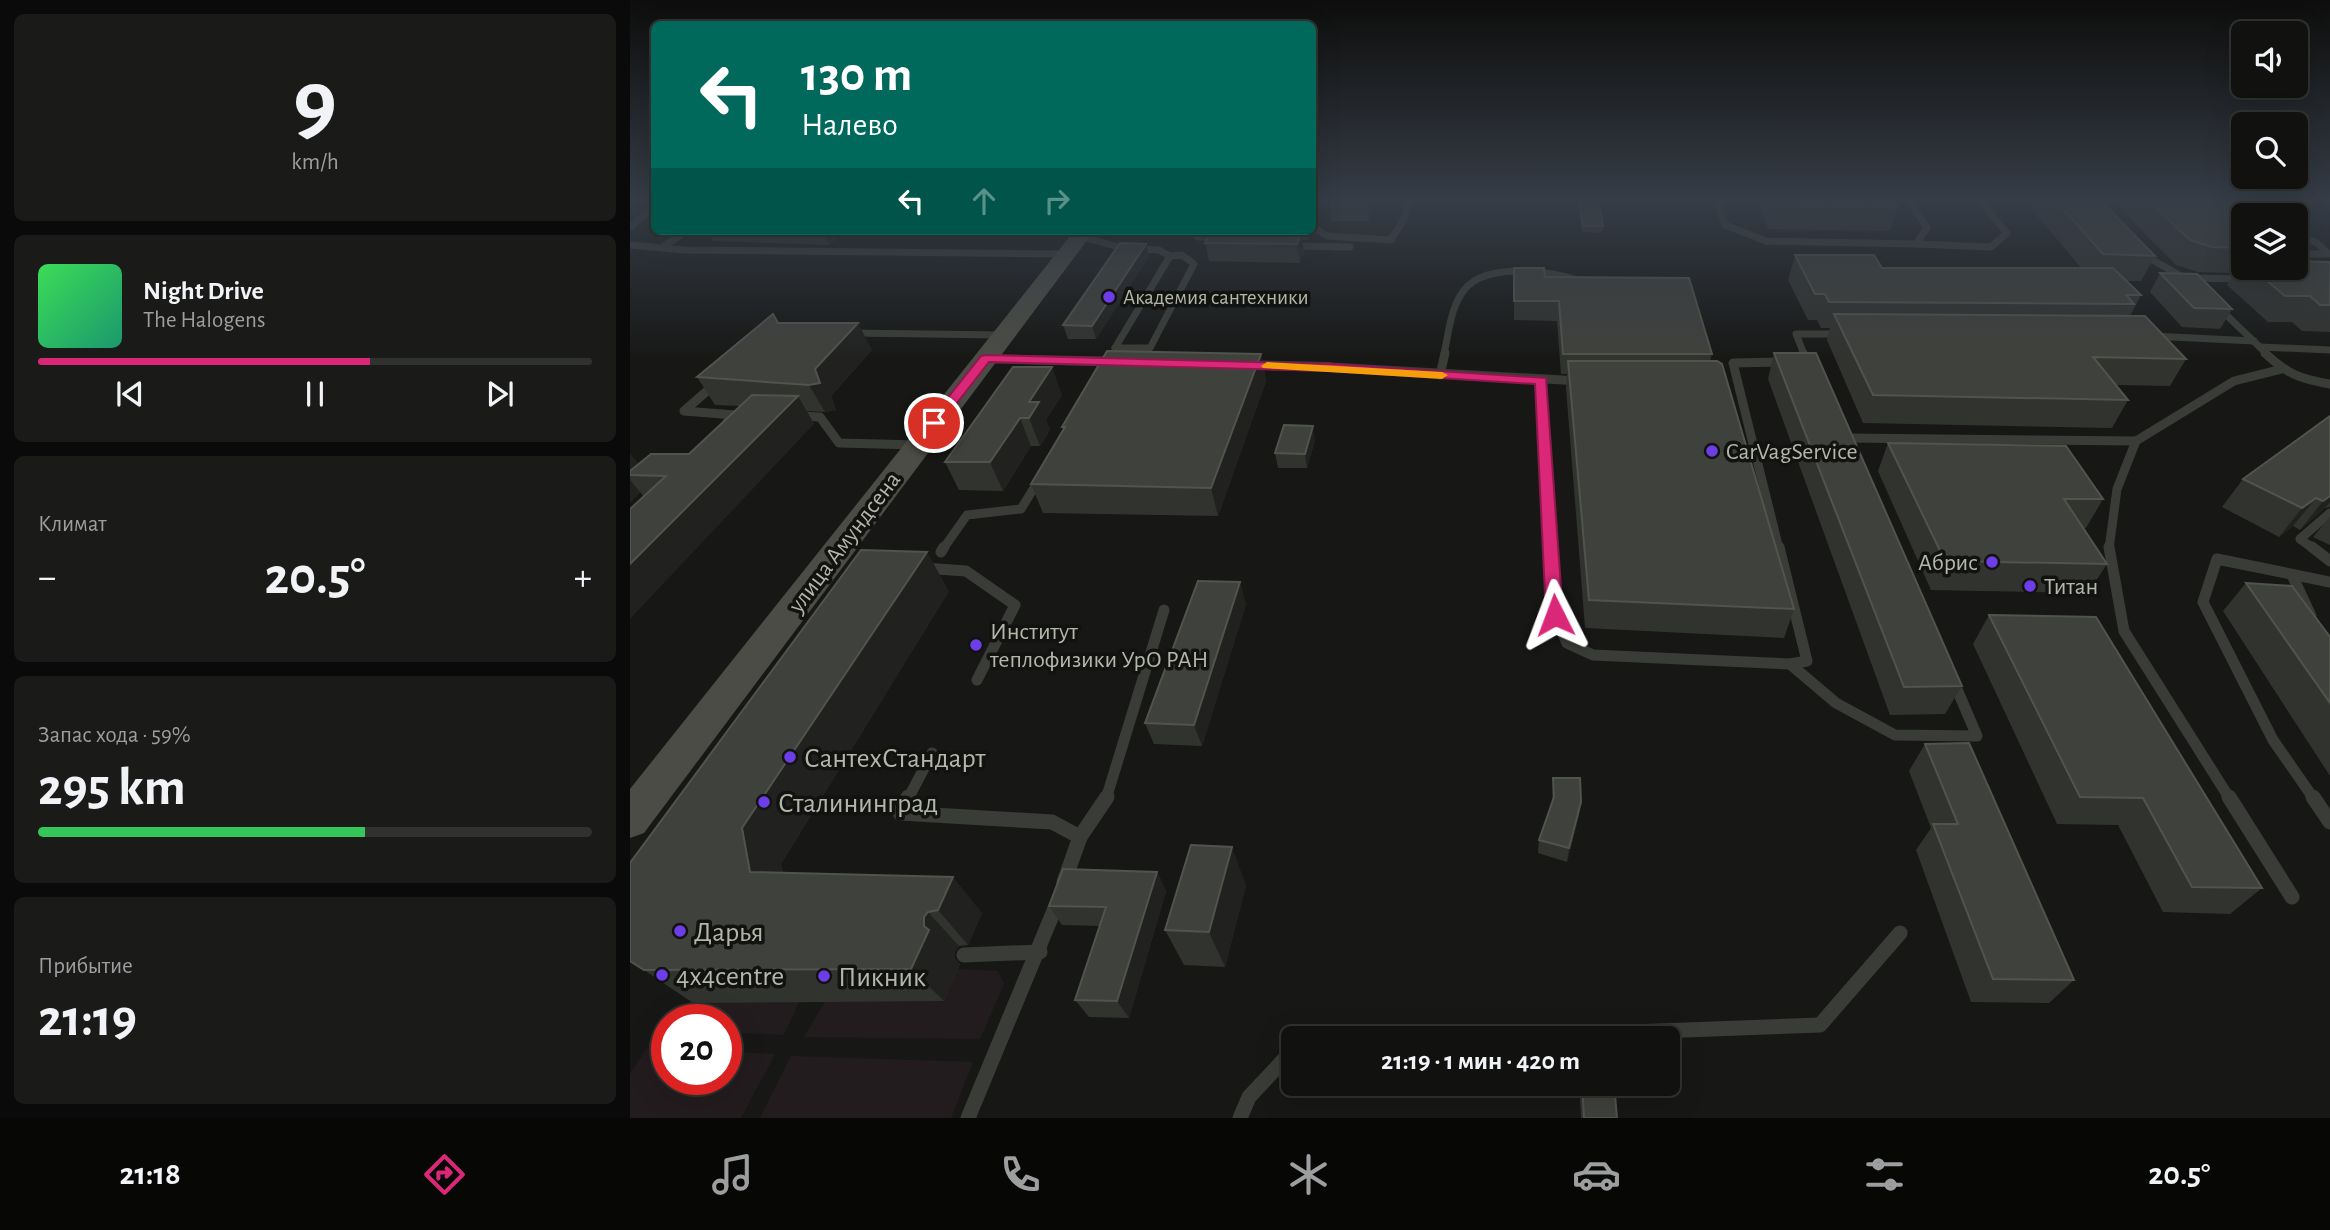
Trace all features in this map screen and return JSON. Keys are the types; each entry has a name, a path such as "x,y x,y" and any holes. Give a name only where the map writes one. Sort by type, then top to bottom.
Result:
{"main road":[{"name":"улица Амундсена","path":"630,820 641,790 836,562 918,445 1067,253"}],"street":[{"path":"985,359 1106,367 1165,363"},
{"path":"1220,364 1331,367"}],"lane":[{"path":"1167,253 1170,256 1182,255 1194,264 1150,348 1115,348 1170,256"},
{"path":"2142,253 2187,278 2197,287"},
{"path":"2308,254 2328,253"},
{"path":"1440,375 1460,295 1470,283 1498,273 1536,272 1561,273 1580,282 1592,282"},
{"path":"2187,278 2231,279"},
{"path":"2206,296 2282,369 2304,379 2330,384"},
{"path":"841,333 1003,335"},
{"path":"1541,380 1555,615 1567,643 1593,655 1790,664 1807,661 1733,363 1810,367 1796,334 1859,334"},
{"path":"2135,336 2330,350"},
{"path":"1331,367 1440,375 1592,381"},
{"path":"1853,450 1845,432 2136,441 2234,381 2282,369"},
{"path":"724,376 684,411 748,415"},
{"path":"1724,381 1737,381"},
{"path":"716,432 735,415"},
{"path":"786,416 820,417 839,443 918,445"},
{"path":"2136,441 2117,489 2109,549 2124,631 2292,897"},
{"path":"942,552 967,515 1021,509 1047,465"},
{"path":"2330,513 2300,539 2330,561"},
{"path":"2330,582 2217,559 2203,602 2273,740 2330,822"},
{"path":"911,567 966,571 1015,605 977,680"},
{"path":"2292,575 2319,633"},
{"path":"968,1118 993,1053 1040,952 1080,837 1105,799 1164,610"},
{"path":"1790,664 1836,703 1895,735 1978,736 1951,674"},
{"path":"932,753 900,813 1052,822 1080,837"},
{"path":"1680,1030 1819,1025 1900,933"},
{"path":"964,955 1040,952"},
{"path":"1240,1118 1249,1097 1281,1063"}],"shaded area":[{"path":"958,969 998,971 1004,984 980,1039 804,1037 825,1002"},
{"path":"799,1002 784,1035 742,1033 742,1004 691,1004"},
{"path":"647,1048 651,1048 651,1095 742,1095 742,1053 775,1054 741,1118 630,1118 630,1074"},
{"path":"791,1056 973,1062 951,1118 760,1118"}],"building":[{"path":"1113,253 1140,253 1092,326 1063,325"},
{"path":"2152,253 2155,256 2103,254"},
{"path":"1795,255 1874,255 1882,268 2113,268 2141,295 2126,295 2134,304 1829,302 1825,294 1815,294"},
{"path":"2308,261 2330,262 2330,305 2320,305 2310,296 2285,296 2266,280 2308,280"},
{"path":"1514,268 1544,268 1545,277 1689,278 1712,354 1563,354 1559,301 1514,301"},
{"path":"2160,273 2197,274 2232,309 2194,308"},
{"path":"773,314 778,323 858,323 815,369 820,383 809,385 697,377"},
{"path":"1834,314 2145,316 2186,359 2093,357 2128,400 1873,395"},
{"path":"1107,351 1261,354 1211,488 1031,484"},
{"path":"1774,353 1816,353 1962,686 1904,687"},
{"path":"1568,361 1717,361 1722,364 1794,609 1589,600"},
{"path":"1013,367 1052,367 1029,402 1039,402 1029,418 1020,418 990,462 945,462"},
{"path":"752,395 798,396 630,564 630,509 666,476 630,475 630,471 651,454 689,454"},
{"path":"2330,416 2330,496 2323,501 2316,498 2302,508 2243,479"},
{"path":"1284,425 1313,426 1305,454 1275,453"},
{"path":"1888,443 2066,446 2103,499 2064,499 2107,564 1945,561"},
{"path":"861,550 927,552 742,828 750,872 953,877 938,910 928,912 924,917 924,926 929,930 911,969 644,970 630,961 630,863"},
{"path":"1198,581 1240,582 1194,725 1145,723"},
{"path":"2246,583 2292,586 2330,637 2330,703"},
{"path":"1989,615 2096,617 2262,888 2192,887 2143,798 2080,797"},
{"path":"1969,743 2074,980 1993,979 1933,824 1958,824 1925,744"},
{"path":"1553,778 1580,778 1581,802 1569,848 1539,840 1554,797"},
{"path":"1191,845 1232,847 1209,932 1165,930"},
{"path":"1063,869 1157,872 1117,1001 1075,1000 1106,907 1049,906"},
{"path":"1583,1096 1615,1096 1617,1118 1584,1118"}],"slow traffic":[{"path":"1267,366 1331,367 1442,375"}],"place":[{"name":"Академия сантехники","path":"1109,297"},
{"name":"CarVagService","path":"1712,451"},
{"name":"Абрис","path":"1992,562"},
{"name":"Титан","path":"2030,586"},
{"name":"Институт теплофизики УрО РАН","path":"976,645"},
{"name":"СантехСтандарт","path":"790,757"},
{"name":"Сталининград","path":"764,802"},
{"name":"Дарья","path":"680,931"},
{"name":"4x4centre","path":"662,975"},
{"name":"Пикник","path":"824,976"}],"route":[{"path":"934,423 985,359 1331,367 1541,380 1555,615"}]}
